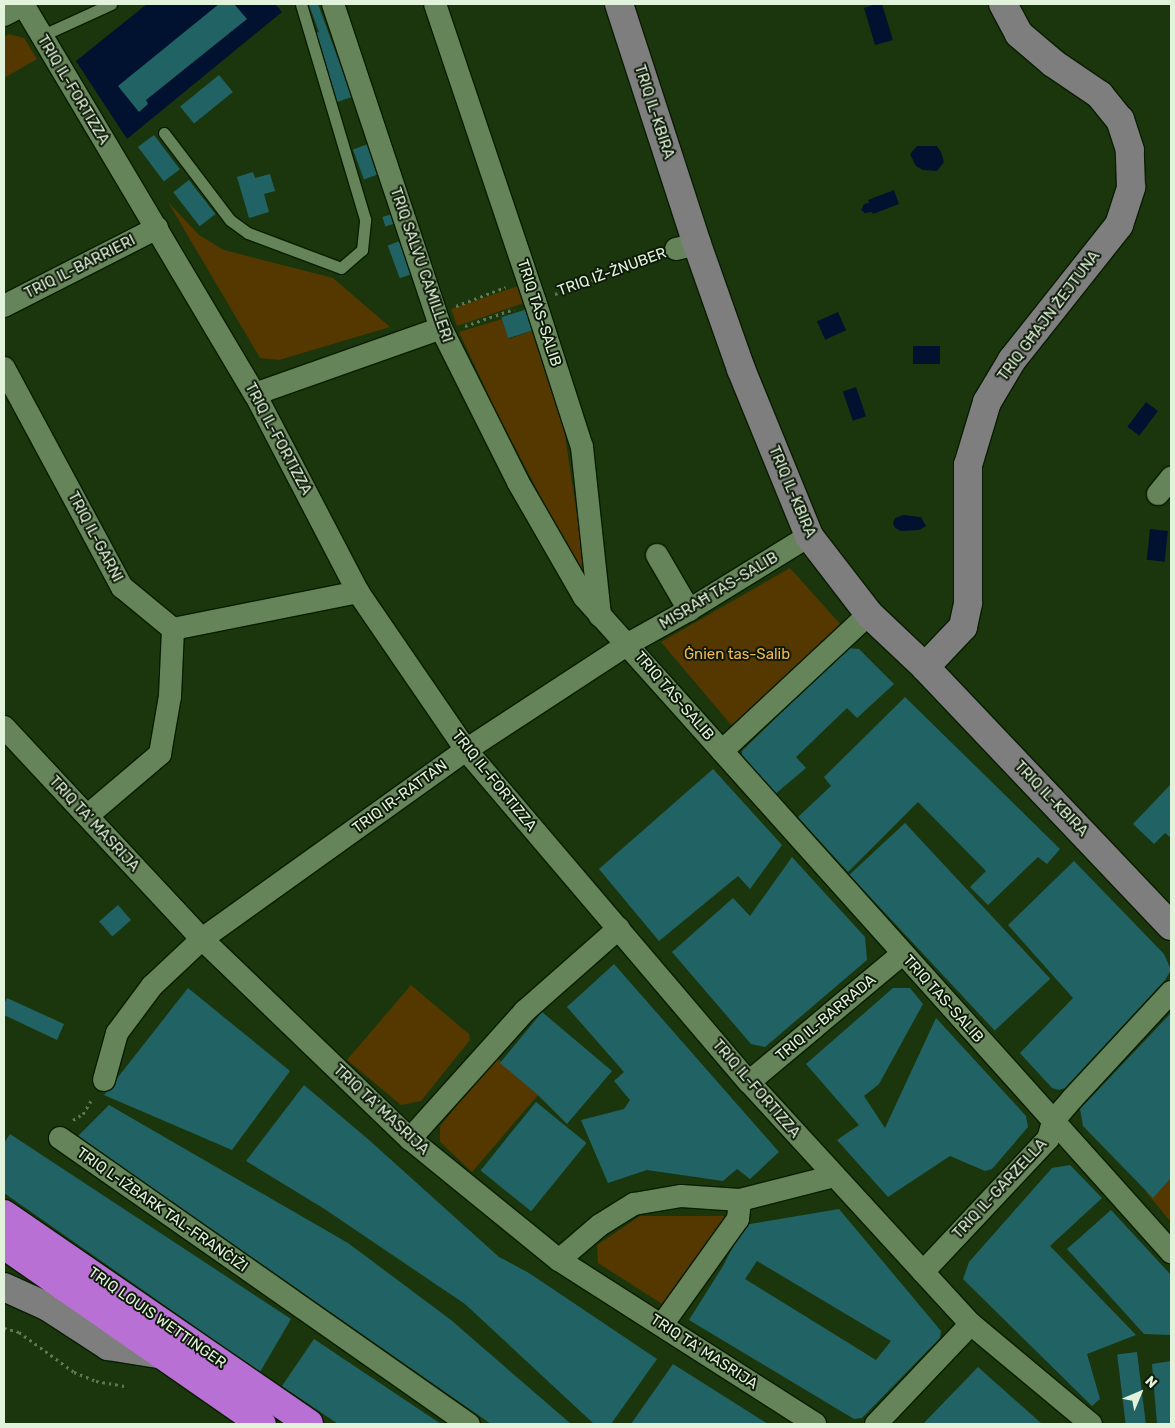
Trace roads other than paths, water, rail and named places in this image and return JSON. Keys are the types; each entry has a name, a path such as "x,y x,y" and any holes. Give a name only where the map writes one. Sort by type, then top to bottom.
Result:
{"highway":[{"name":"TRIQ LOUIS WETTINGER","path":"4,1214 309,1424"},
{"name":"TRIQ LOUIS WETTINGER","path":"4,1244 262,1424"}],"main road":[{"name":"TRIQ IL-KBIRA","path":"618,4 686,246 741,369 809,536 869,614 925,667 1171,926"},
{"name":"TRIQ GĦAJN ŻEJTUNA","path":"925,667 963,626 968,603 968,465 986,402 1012,360 1119,225 1131,187 1130,150 1120,120 1100,95 1053,63 1020,34 1003,4"},
{"path":"4,1287 48,1306 108,1346 165,1356"}],"street":[{"name":"TRIQ IL-FORTIZZA","path":"23,4 255,394 358,592 466,750 749,1082 923,1272 972,1324 1091,1424"},
{"path":"4,15 23,4"},
{"name":"TRIQ SALVU CAMILLERI","path":"333,4 440,325 518,482 584,597 600,616"},
{"name":"TRIQ TAS-SALIB","path":"435,4 536,301 582,447 600,616 628,644 902,954 1171,1252"},
{"name":"TRIQ IL-BARRIERI","path":"4,306 157,228"},
{"path":"255,394 440,325"},
{"name":"TRIQ IL-GARNI","path":"4,368 122,587 173,629"},
{"name":"MISRAĦ TAS-SALIB","path":"628,644 688,610 809,536"},
{"path":"657,555 688,610"},
{"path":"88,816 160,754 170,696 173,629 358,592"},
{"path":"722,751 869,614"},
{"name":"TRIQ IR-RATTAN","path":"202,939 466,750 628,644"},
{"name":"TRIQ TA' MASRIJA","path":"6,736 88,816 202,939 410,1139 559,1260 815,1424"},
{"path":"410,1139 526,1010 619,928"},
{"path":"104,1080 117,1033 152,986 202,939"},
{"name":"TRIQ IL-BARRADA","path":"749,1082 902,954"},
{"name":"TRIQ IL-GARZELLA","path":"923,1272 1048,1139 1053,1121 1171,992"},
{"name":"TRIQ L-IŻBARK TAL-FRANĊIŻI","path":"60,1138 469,1424"},
{"path":"559,1260 600,1225 634,1204 681,1196 740,1200 834,1176"},
{"path":"662,1325 738,1219 740,1200"},
{"path":"876,1424 972,1324"}],"lane":[{"path":"41,36 111,4"},
{"path":"164,133 230,220 248,233 341,268 362,250 365,219 301,4"}],"water":[{"path":"147,4 275,4 282,12 127,139 76,61"},
{"path":"882,4 893,40 875,45 864,8"},
{"path":"917,146 937,146 944,162 937,171 923,170 916,166 910,154"},
{"path":"894,190 899,204 873,214 872,212 865,213 861,210 864,204 869,203 868,200"},
{"path":"838,312 846,330 825,340 817,321"},
{"path":"913,346 940,346 940,364 913,364"},
{"path":"856,387 866,416 853,421 843,392"},
{"path":"1146,402 1158,411 1139,436 1127,427"},
{"path":"903,515 921,517 926,526 919,530 901,531 895,528 893,523 895,518"},
{"path":"1150,529 1168,531 1165,562 1147,560"}],"park label":[{"name":"Ġnien tas-Salib","path":"737,655"}]}
